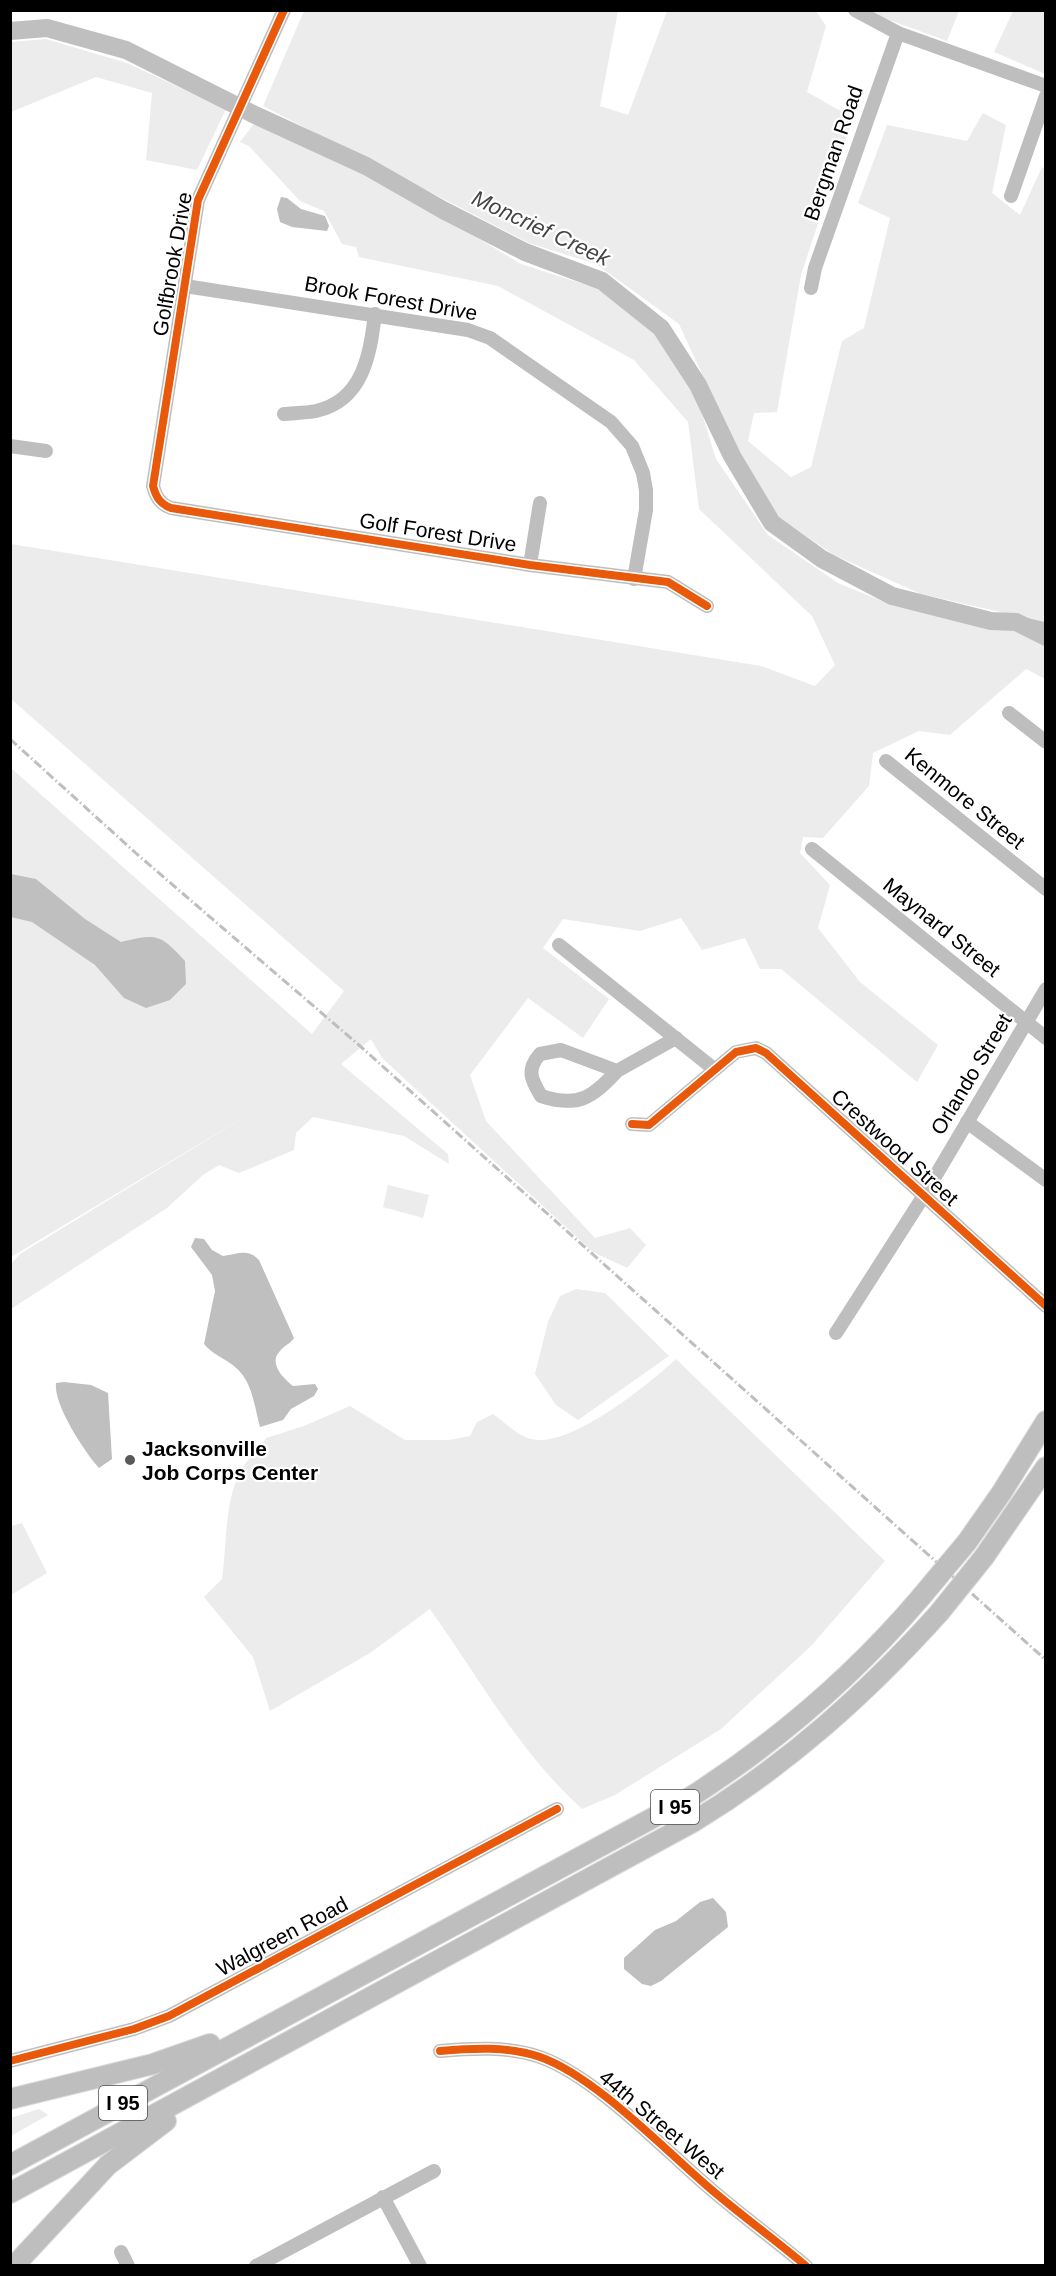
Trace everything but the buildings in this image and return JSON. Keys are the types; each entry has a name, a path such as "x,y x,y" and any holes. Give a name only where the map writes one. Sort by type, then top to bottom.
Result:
{"highway":[{"name":"I 95","path":"10,2165 325,1993 655,1819 715,1782 773,1740 827,1694 878,1645 967,1542 1002,1492 1046,1421"},
{"name":"I 95","path":"10,2193 663,1841 723,1804 836,1719 939,1613 984,1557 1046,1467"},
{"path":"10,2099 178,2056 325,1993"},
{"path":"14,2265 122,2153 243,2069"}],"street":[{"name":"Golfbrook Drive","path":"160,501 153,486 198,200 284,10"},
{"path":"855,10 898,33 1046,86"},
{"name":"Bergman Road","path":"812,288 815,268 898,33"},
{"path":"1011,196 1046,96"},
{"name":"Brook Forest Drive","path":"185,285 468,330 490,338 611,422 622,433 638,457 646,490 646,510 634,579"},
{"path":"284,414 318,411 346,394 362,376 366,365 375,314"},
{"path":"10,446 46,451"},
{"name":"Golf Forest Drive","path":"160,501 171,508 530,565 668,582 707,606"},
{"path":"530,565 540,503"},
{"path":"1010,713 1046,742"},
{"name":"Kenmore Street","path":"886,761 1046,889"},
{"name":"Maynard Street","path":"812,849 1046,1038"},
{"path":"559,945 714,1069"},
{"name":"Orlando Street","path":"836,1333 923,1197 1046,989"},
{"path":"618,1071 561,1050 540,1054 532,1062 530,1072 541,1096 564,1103 589,1097 618,1071 676,1038"},
{"name":"Crestwood Street","path":"632,1124 649,1125 714,1069 746,1048 756,1048 766,1053 1046,1306"},
{"path":"967,1122 1046,1180"},
{"name":"Walgreen Road","path":"10,2061 134,2029 170,2016 557,1809"},
{"name":"44th Street West","path":"440,2051 483,2049 519,2052 539,2057 575,2075 713,2192 806,2265"},
{"path":"256,2265 434,2171"},
{"path":"383,2197 420,2265"},
{"path":"121,2252 128,2265"}],"shaded area":[{"path":"304,11 618,11 600,106 628,115 667,11 816,11 826,26 807,92 853,118 801,275 777,412 754,413 748,441 791,477 811,467 842,341 864,328 890,218 858,203 887,125 967,141 983,113 1006,125 992,193 1020,215 1042,167 1045,169 1045,622 921,594 834,555 775,515 732,439 679,324 596,264 529,243 263,106"},
{"path":"874,11 959,11 947,41 884,18"},
{"path":"1013,11 1045,11 1045,74 994,52"},
{"path":"46,39 127,63 226,109 197,170 146,160 152,93 96,77 11,112 11,42"},
{"path":"256,121 363,169 521,264 596,288 657,335 698,401 716,459 768,535 838,583 894,606 1017,631 1045,645 1045,679 1026,669 950,735 919,731 873,753 869,786 823,838 803,837 800,853 830,885 818,928 860,982 938,1045 917,1082 781,969 760,969 745,938 702,950 681,918 640,931 563,919 543,948 609,999 583,1038 528,998 470,1075 486,1121 595,1238 630,1228 646,1245 627,1268 593,1252 382,1058 371,1039 341,1064 448,1154 449,1164 404,1136 313,1117 296,1133 294,1150 239,1173 219,1165 203,1175 167,1208 11,1309 11,1264 20,1254 266,1104 11,1257 11,768 312,1034 344,991 11,699 11,544 761,666 815,686 835,665 812,616 699,509 688,422 634,360 498,286 359,257 356,247 342,244 324,211 300,201 249,146 240,142"},
{"path":"281,197 287,198 301,209 325,216 329,226 327,231 292,227 280,222 277,209"},
{"path":"1023,617 1045,622 1045,645 1017,631"},
{"path":"11,874 36,879 85,919 121,942 150,937 163,941 185,961 186,984 170,1000 146,1008 124,998 95,965 32,922 11,917"},
{"path":"388,1185 429,1195 423,1218 383,1207"},
{"path":"195,1238 204,1239 212,1250 223,1256 247,1253 259,1260 294,1338 277,1356 278,1370 293,1386 315,1384 318,1389 314,1396 291,1409 283,1420 260,1427 252,1394 245,1379 234,1366 204,1344 215,1291 212,1275 191,1247"},
{"path":"576,1289 605,1293 669,1356 578,1420 556,1405 535,1374 548,1322 560,1296"},
{"path":"676,1359 885,1561 811,1646 721,1729 615,1795 582,1809 559,1787 519,1739 430,1609 370,1653 270,1711 253,1657 204,1597 222,1579 229,1511 235,1484 243,1467 266,1438 304,1426 350,1406 405,1440 449,1440 470,1436 477,1422 493,1414 526,1437 547,1440 586,1425 607,1412 647,1384"},
{"path":"56,1383 91,1385 108,1393 112,1459 99,1468 78,1440 59,1403"},
{"path":"22,1523 47,1573 11,1595 11,1526"},
{"path":"713,1898 726,1912 728,1927 661,1981 651,1986 642,1984 624,1969 624,1958 655,1930 676,1921 700,1902"},
{"path":"39,2109 48,2115 11,2136 11,2118"}],"waterway":[{"name":"Moncrief Creek","path":"10,31 47,28 126,50 255,115 366,166 443,210 525,252 602,281 661,328 698,385 732,456 772,523 822,559 892,596 991,621 1016,622 1046,637"}],"railway":[{"path":"10,739 138,855 360,1046 1046,1660"}],"cycle path":[{"path":"284,10 198,200 153,486 159,500 171,508 530,565 668,582 707,606"},
{"path":"632,1124 649,1125 736,1052 756,1048 766,1053 1046,1306"},
{"path":"10,2061 134,2029 169,2016 557,1809"},
{"path":"440,2051 503,2049 528,2053 561,2066 626,2113 718,2195 806,2266"}],"place":[{"name":"Jacksonville Job Corps Center","path":"130,1460"}]}
